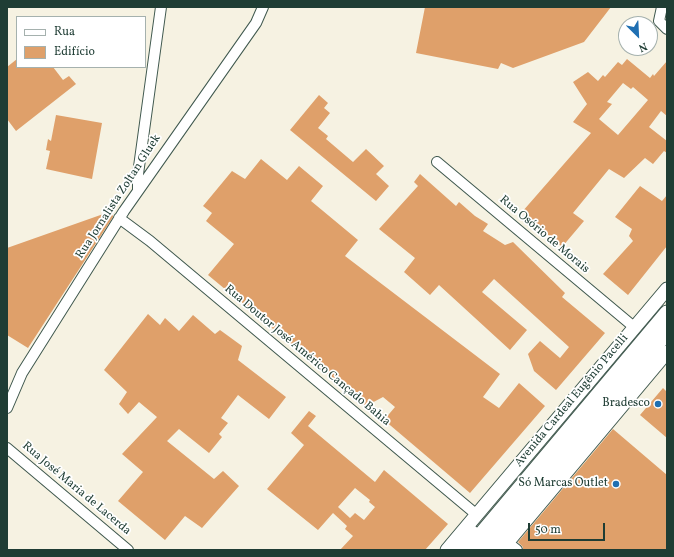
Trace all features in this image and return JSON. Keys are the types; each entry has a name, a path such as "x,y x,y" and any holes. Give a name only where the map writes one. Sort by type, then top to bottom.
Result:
{"highway":[{"name":"Avenida Cardeal Eugênio Pacelli","path":"468,550 667,312"},
{"path":"484,550 667,332"},
{"path":"455,550 505,499 515,493"}],"main road":[{"name":"Avenida Cardeal Eugênio Pacelli","path":"447,550 667,289"},
{"path":"505,548 666,355"}],"street":[{"path":"138,190 138,174 161,7"},
{"name":"Rua Jornalista Zoltan Gluek","path":"7,408 22,373 119,218 256,23 263,7"},
{"path":"662,7 660,21 667,29"},
{"name":"Rua Osório de Morais","path":"437,162 634,327"},
{"name":"Rua Doutor José Américo Cançado Bahia","path":"119,218 156,246 477,515"},
{"name":"Rua José Maria de Lacerda","path":"7,448 128,550"}],"building":[{"path":"425,7 611,7 584,42 513,68 501,63 498,69 416,53"},
{"path":"627,59 650,78 653,74 654,76 667,61 667,116 661,111 649,127 667,141 667,153 664,151 653,164 645,158 624,178 609,169 573,213 584,221 562,247 522,212 591,133 573,122 587,104 573,82 588,72 598,81 603,75 605,77 618,62 622,65","holes":["623,83 631,89 633,87 648,100 618,135 599,119 612,104 607,102"]},
{"path":"16,60 16,68 54,68 63,80 69,76 76,84 16,131 7,119 7,67"},
{"path":"319,95 328,103 324,108 330,113 318,128 328,136 326,139 353,162 366,149 384,166 376,174 389,186 376,201 290,130"},
{"path":"56,115 102,123 92,179 46,169 50,151 46,150 48,139 51,141"},
{"path":"261,159 287,180 299,166 323,186 311,201 358,240 345,256 500,374 483,397 499,408 519,383 545,406 470,493 384,420 395,407 383,397 366,406 208,275 234,244 206,221 212,213 203,206 232,171 245,179"},
{"path":"420,174 456,206 459,202 475,216 488,224 483,231 505,245 513,242 565,293 562,297 605,333 556,390 534,371 528,354 540,341 560,358 569,347 494,279 482,292 527,330 510,350 439,285 430,295 404,272 415,258 379,229 418,186 414,182"},
{"path":"640,186 662,201 667,195 667,246 628,295 603,274 633,241 629,236 632,229 615,217"},
{"path":"109,212 113,217 28,348 7,335 7,248"},
{"path":"148,314 160,325 165,318 179,331 193,315 215,334 220,330 242,346 238,360 286,397 269,419 238,395 221,418 228,423 219,434 222,437 209,453 179,429 167,441 214,479 223,471 239,486 202,528 185,516 165,540 118,501 143,472 122,454 157,417 139,402 128,414 119,404 127,392 104,370"},
{"name":"Bradesco","path":"663,388 667,392 667,438 640,415"},
{"path":"309,411 316,416 308,426 375,482 384,470 448,524 425,550 340,550 353,536 345,529 347,526 333,513 318,530 267,489 304,445 291,433","holes":["355,488 370,500 369,502 375,507 364,520 355,513 350,518 338,507"]},
{"name":"Só Marcas Outlet","path":"613,429 667,475 667,550 523,550 523,547 518,542"}],"place":[{"name":"Bradesco","path":"658,404"},
{"name":"Só Marcas Outlet","path":"616,484"}]}
